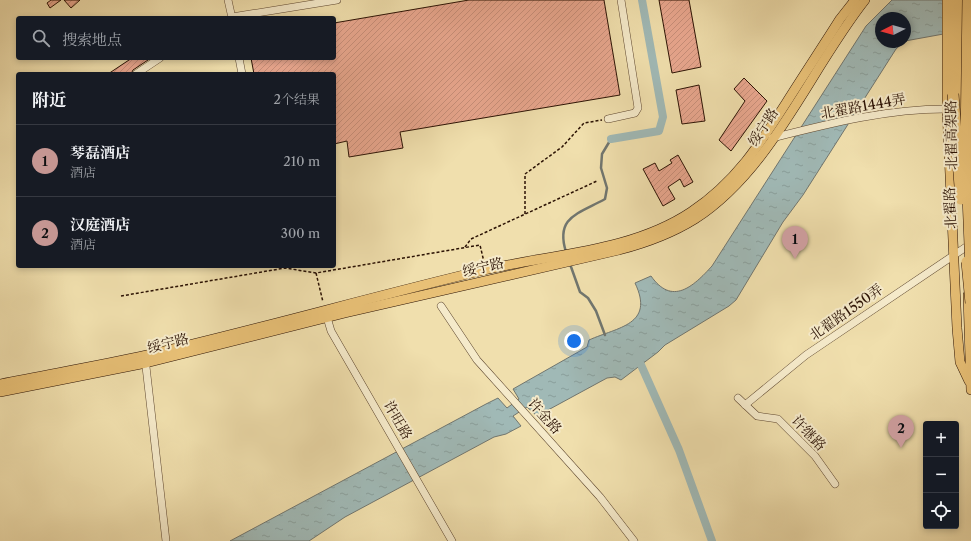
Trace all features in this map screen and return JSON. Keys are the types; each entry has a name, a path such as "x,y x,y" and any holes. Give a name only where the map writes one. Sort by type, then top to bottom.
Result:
{"highway":[{"path":"954,0 954,125 970,307"},
{"name":"北翟高架路","path":"968,0 966,138 971,270"}],"main road":[{"name":"绥宁路","path":"569,258 644,235 668,225 690,212 734,176 762,141 840,19 855,0"},
{"name":"绥宁路","path":"0,392 146,359 326,314 569,258 647,242 671,232 695,219 740,182 759,159 847,23 865,0"},
{"path":"947,0 947,109 960,362 971,386"},
{"name":"北翟路","path":"962,0 959,109 970,307 971,390"},
{"name":"绥宁路","path":"326,314 486,270 548,263"},
{"path":"956,283 970,307"},
{"name":"绥宁路","path":"0,384 146,359"}],"street":[{"path":"228,0 232,16"},
{"path":"244,16 337,0"},
{"path":"608,119 635,114 638,108 621,0"},
{"path":"139,72 157,60"},
{"path":"239,60 242,72"},
{"name":"北翟路1444弄","path":"762,141 870,115 907,109 971,108"},
{"name":"北翟路1550弄","path":"745,405 806,355 966,246"},
{"name":"许金路","path":"441,306 477,360 600,497 634,541"},
{"name":"许旺路","path":"326,314 331,331 452,541"},
{"path":"146,359 166,541"},
{"name":"许继路","path":"738,398 757,416 778,419 810,451 835,484"}],"path":[{"path":"525,214 525,174 562,147 584,123 608,119"},
{"path":"465,247 471,239 597,181"},
{"path":"121,296 285,268 316,272 480,245 486,270"},
{"path":"316,272 326,314"}],"water":[{"path":"892,0 971,0 971,29 911,40 911,12 880,12"},
{"path":"875,17 875,48 897,48 803,195 783,222 736,300 729,306 665,345 621,380 615,377 607,378 537,416 527,407 513,416 521,426 506,434 494,437 345,517 309,541 230,541 498,398 507,408 519,399 513,389 587,347 589,340 622,327 637,316 640,308 640,297 635,283 651,276 659,285 667,290 675,292 690,286 697,281 712,266 866,26"}],"building":[{"path":"51,0 61,0 50,8 47,3"},
{"path":"64,0 80,0 71,8"},
{"path":"469,0 604,0 620,95 400,132 403,148 349,157 347,141 336,144 336,72 254,72 251,60 336,60 336,23"},
{"path":"659,0 689,0 701,67 672,73"},
{"path":"129,60 148,60 132,72 111,72"},
{"path":"744,78 767,101 731,151 719,140 745,101 734,89"},
{"path":"699,85 705,121 682,124 676,90"},
{"path":"678,155 693,182 684,187 680,179 668,187 675,199 663,206 643,169 655,163 659,171 672,163 670,160"}],"waterway":[{"path":"611,139 659,131 663,117 642,0"},
{"path":"566,252 563,240 566,224 578,213 605,199 607,188 601,168 602,154 611,139"},
{"path":"570,264 580,292 588,298 596,311 605,335"},
{"path":"637,356 679,450 712,541"}],"place":[{"name":"琴磊酒店","path":"795,259"},
{"name":"汉庭酒店","path":"901,448"}]}
